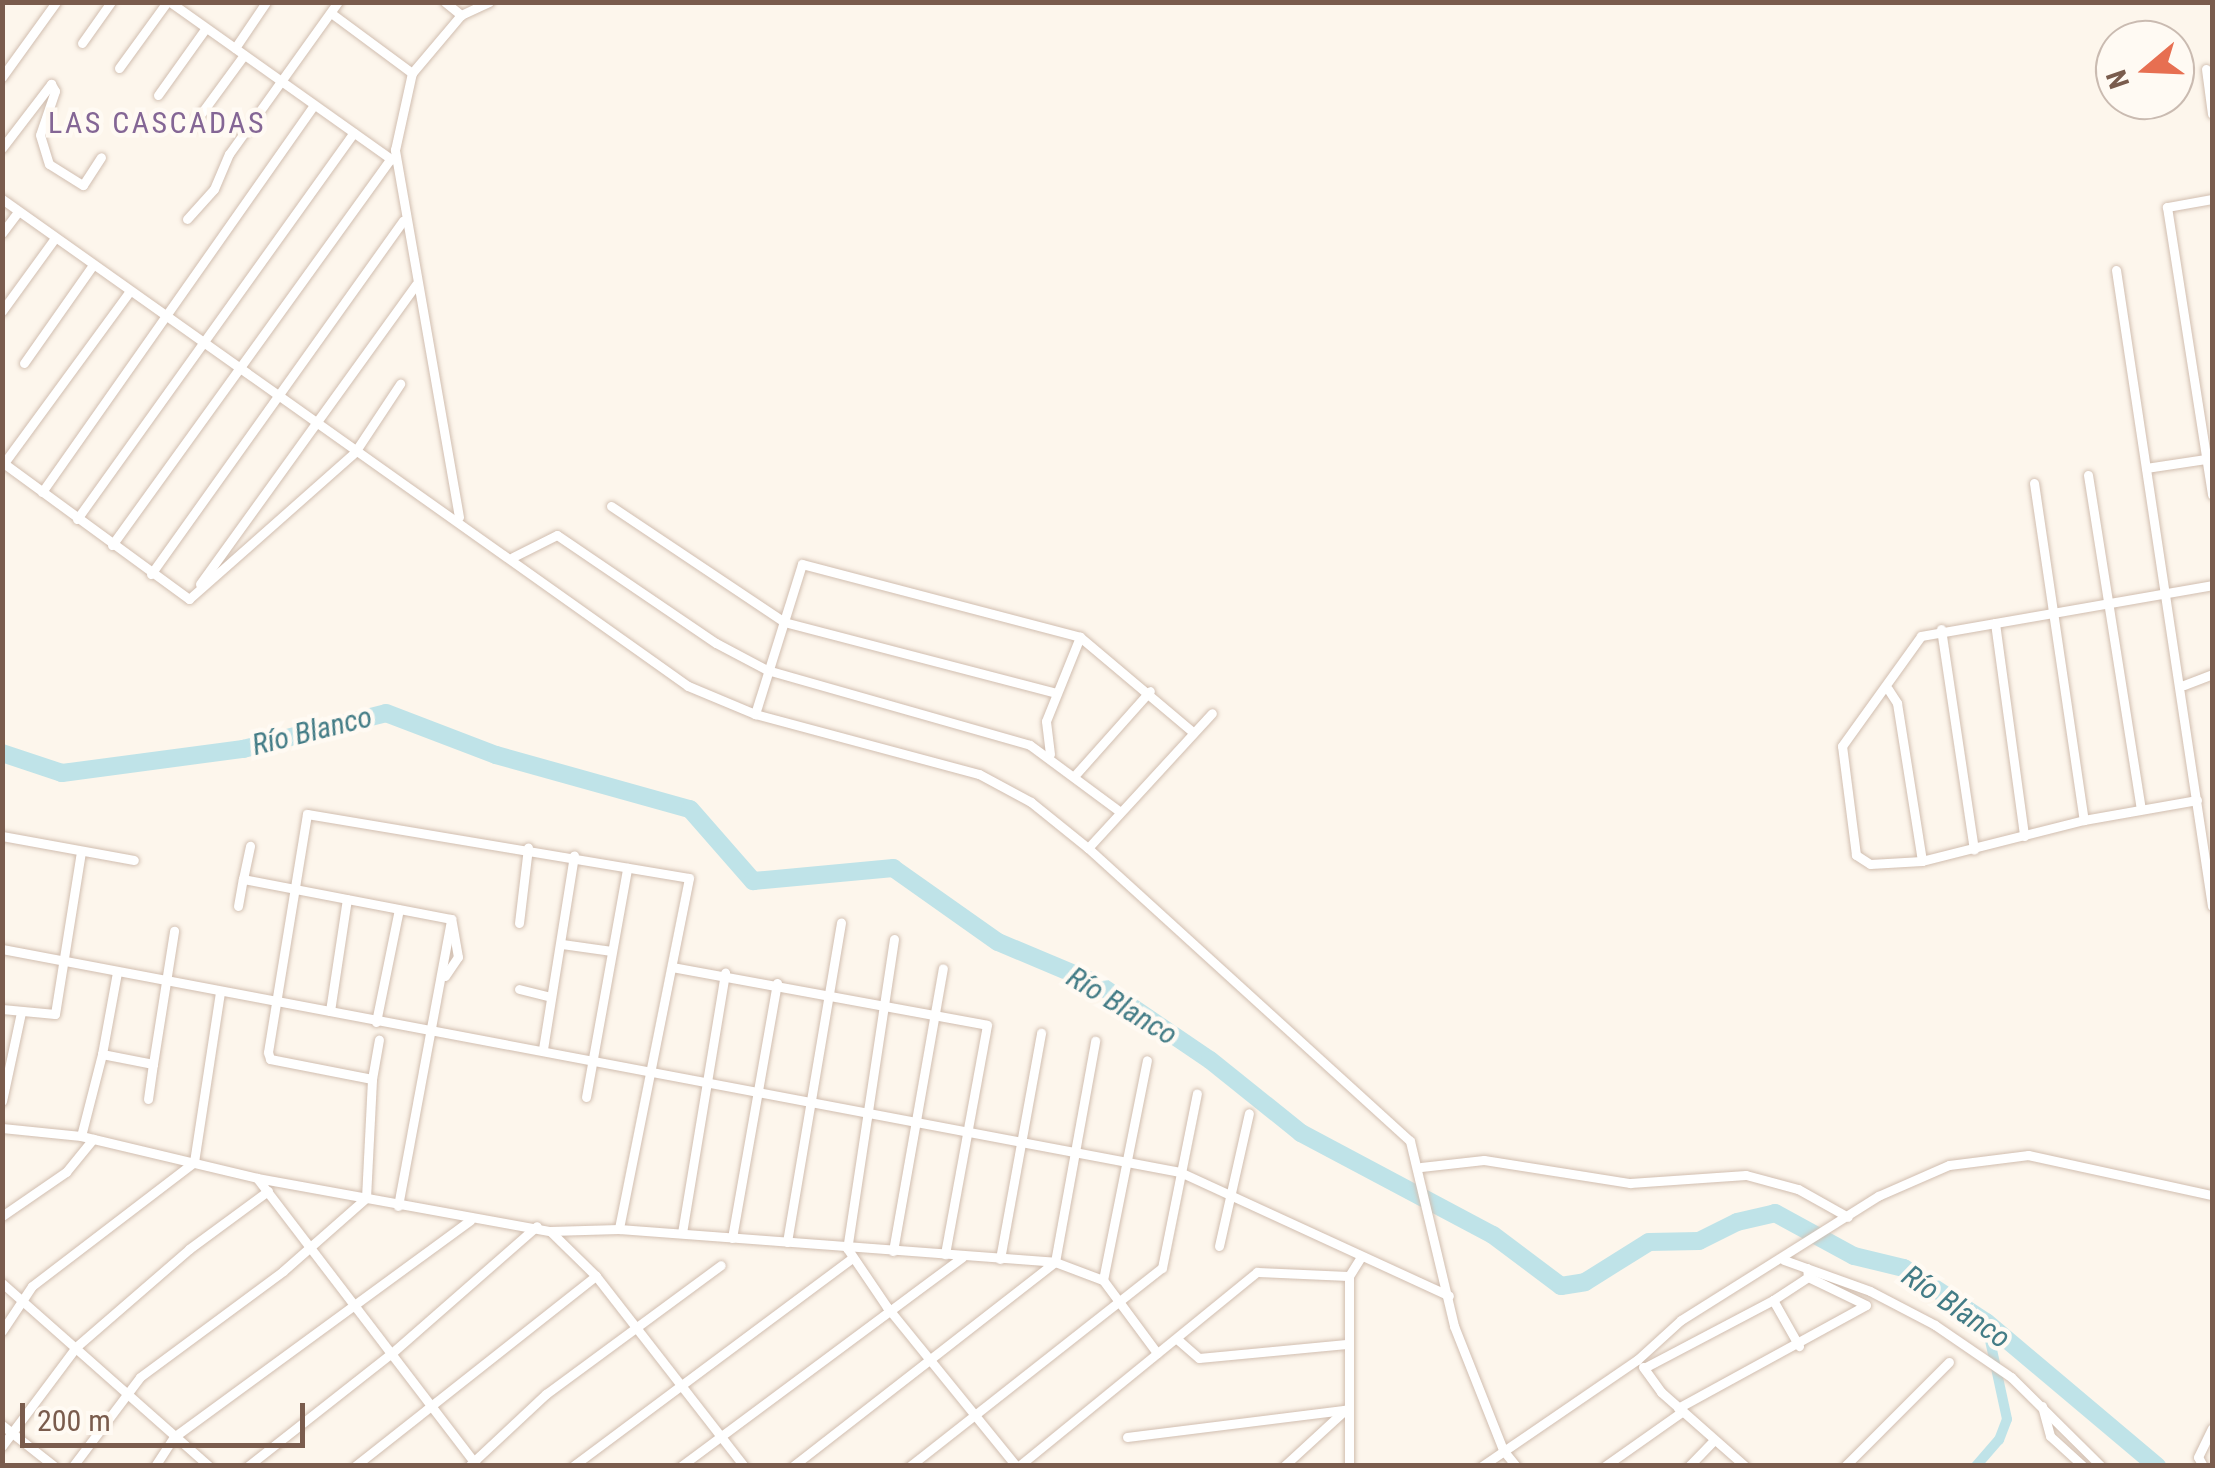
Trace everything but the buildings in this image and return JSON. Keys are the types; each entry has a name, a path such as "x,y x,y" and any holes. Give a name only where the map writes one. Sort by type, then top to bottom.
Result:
{"street":[{"path":"2,77 56,2"},
{"path":"82,42 111,2"},
{"path":"119,68 168,2 394,161"},
{"path":"186,15 196,2"},
{"path":"192,126 266,2"},
{"path":"187,218 214,189 229,154 338,2"},
{"path":"445,2 462,14"},
{"path":"459,518 394,161 398,116 412,73 462,14 489,2"},
{"path":"331,13 412,73"},
{"path":"158,95 205,28"},
{"path":"2206,70 2212,114"},
{"path":"2,148 51,84 55,91 40,134 49,164 83,184 101,157"},
{"path":"42,492 314,105"},
{"path":"77,519 353,133"},
{"path":"112,545 394,161"},
{"path":"2,199 130,292 243,367 355,452 459,518 688,686 755,714 979,774 1030,802 1088,848 1393,1122 1422,1167 1448,1296 1503,1450 1516,1466"},
{"path":"2212,199 2167,206 2210,459 2212,495"},
{"path":"2,233 18,212"},
{"path":"150,574 403,221"},
{"path":"2,311 55,238"},
{"path":"24,363 93,265"},
{"path":"2116,270 2184,686 2196,800 2210,865 2212,906"},
{"path":"189,598 416,285"},
{"path":"130,292 3,462 150,574 189,598"},
{"path":"189,598 355,452 400,384"},
{"path":"2146,468 2210,459"},
{"path":"2088,474 2141,809"},
{"path":"2034,483 2049,614 2084,820"},
{"path":"611,506 784,622 1056,693"},
{"path":"513,557 557,535 716,644 767,670 1050,754 1118,810"},
{"path":"755,714 802,564 1080,637 1150,690 1193,732"},
{"path":"2196,800 2084,820 1922,861 1870,864 1856,855 1842,746 1888,689 1913,642 1941,629 2108,606 2212,585"},
{"path":"1995,623 2024,836"},
{"path":"1941,629 1974,850"},
{"path":"1050,754 1044,732 1080,637"},
{"path":"2184,686 2212,674"},
{"path":"1888,689 1897,703 1922,861"},
{"path":"1076,774 1150,690"},
{"path":"1088,848 1118,810 1212,713"},
{"path":"372,1079 270,1059 275,1002 306,814 316,812 574,854 689,878 619,1229"},
{"path":"2,836 134,860"},
{"path":"238,906 250,846"},
{"path":"518,922 528,848"},
{"path":"2,1008 56,1014 81,852"},
{"path":"543,1050 574,854"},
{"path":"586,1097 627,868"},
{"path":"243,879 450,919 434,1032 398,1206"},
{"path":"330,1011 347,899"},
{"path":"376,1022 399,909"},
{"path":"787,1242 808,1102 842,923"},
{"path":"148,1099 174,931"},
{"path":"894,939 865,1114 849,1253 886,1307 1018,1466 1257,1272 1349,1276"},
{"path":"562,944 612,951"},
{"path":"2,949 167,984 543,1050 1180,1172 1448,1296"},
{"path":"672,967 725,973 987,1025 945,1254"},
{"path":"894,1250 943,968"},
{"path":"81,1136 117,972"},
{"path":"682,1233 725,973"},
{"path":"732,1238 777,983"},
{"path":"519,989 550,996"},
{"path":"2,1331 21,1300 44,1276 194,1162 220,993"},
{"path":"2,1101 21,1012"},
{"path":"1000,1260 1041,1034"},
{"path":"73,1466 122,1394 182,1341 314,1246 366,1198 372,1079 379,1040"},
{"path":"793,1466 1056,1262 1095,1041"},
{"path":"102,1054 153,1064"},
{"path":"1103,1280 1147,1060"},
{"path":"910,1466 1121,1304 1166,1262 1197,1093"},
{"path":"1219,1246 1249,1113"},
{"path":"2,1128 81,1136 257,1178 470,1220 550,1230 619,1229 787,1242 849,1253 894,1250 1056,1262 1103,1280 1157,1354"},
{"path":"2,1216 66,1172 93,1140"},
{"path":"1641,1364 1681,1320 1844,1220 1949,1165 2028,1155 2212,1195"},
{"path":"1422,1167 1484,1160 1630,1183 1746,1176 1798,1189 1844,1220"},
{"path":"257,1178 314,1246 473,1464 546,1394 720,1265"},
{"path":"2,1446 76,1347 189,1249 268,1192"},
{"path":"447,1216 448,1233"},
{"path":"155,1466 174,1437 354,1301 470,1220"},
{"path":"248,1466 393,1352 536,1226"},
{"path":"550,1230 596,1276 744,1466"},
{"path":"573,1466 849,1253"},
{"path":"682,1466 886,1307 962,1257"},
{"path":"1349,1466 1349,1276 1361,1257"},
{"path":"1605,1466 1680,1410 1866,1305 1784,1260"},
{"path":"1482,1466 1641,1364 1772,1300 1807,1273"},
{"path":"1807,1273 1912,1313 2011,1377 2101,1466"},
{"path":"355,1466 596,1276"},
{"path":"2,1284 76,1347 122,1394 209,1466"},
{"path":"1772,1300 1799,1346"},
{"path":"1177,1339 1199,1358 1346,1344"},
{"path":"1845,1466 1949,1362"},
{"path":"1641,1364 1680,1410 1745,1466"},
{"path":"2042,1406 2050,1436 2083,1466"},
{"path":"1127,1437 1347,1410"},
{"path":"1284,1466 1347,1410"},
{"path":"2,1425 54,1466"},
{"path":"2204,1466 2198,1456 2212,1428"},
{"path":"1690,1466 1714,1440"}],"waterway":[{"name":"Río Blanco","path":"2,753 62,773 243,749 386,713 496,755 690,809 753,881 893,868 998,942 1098,984 1210,1060 1301,1133 1493,1235 1561,1286 1585,1282 1649,1242 1699,1241 1737,1222 1775,1213 1854,1256 1904,1268 1986,1322 2157,1466"},
{"path":"1976,1466 1999,1440 2007,1419 1986,1322"}],"district":[{"name":"LAS CASCADAS","path":"157,123"}]}
